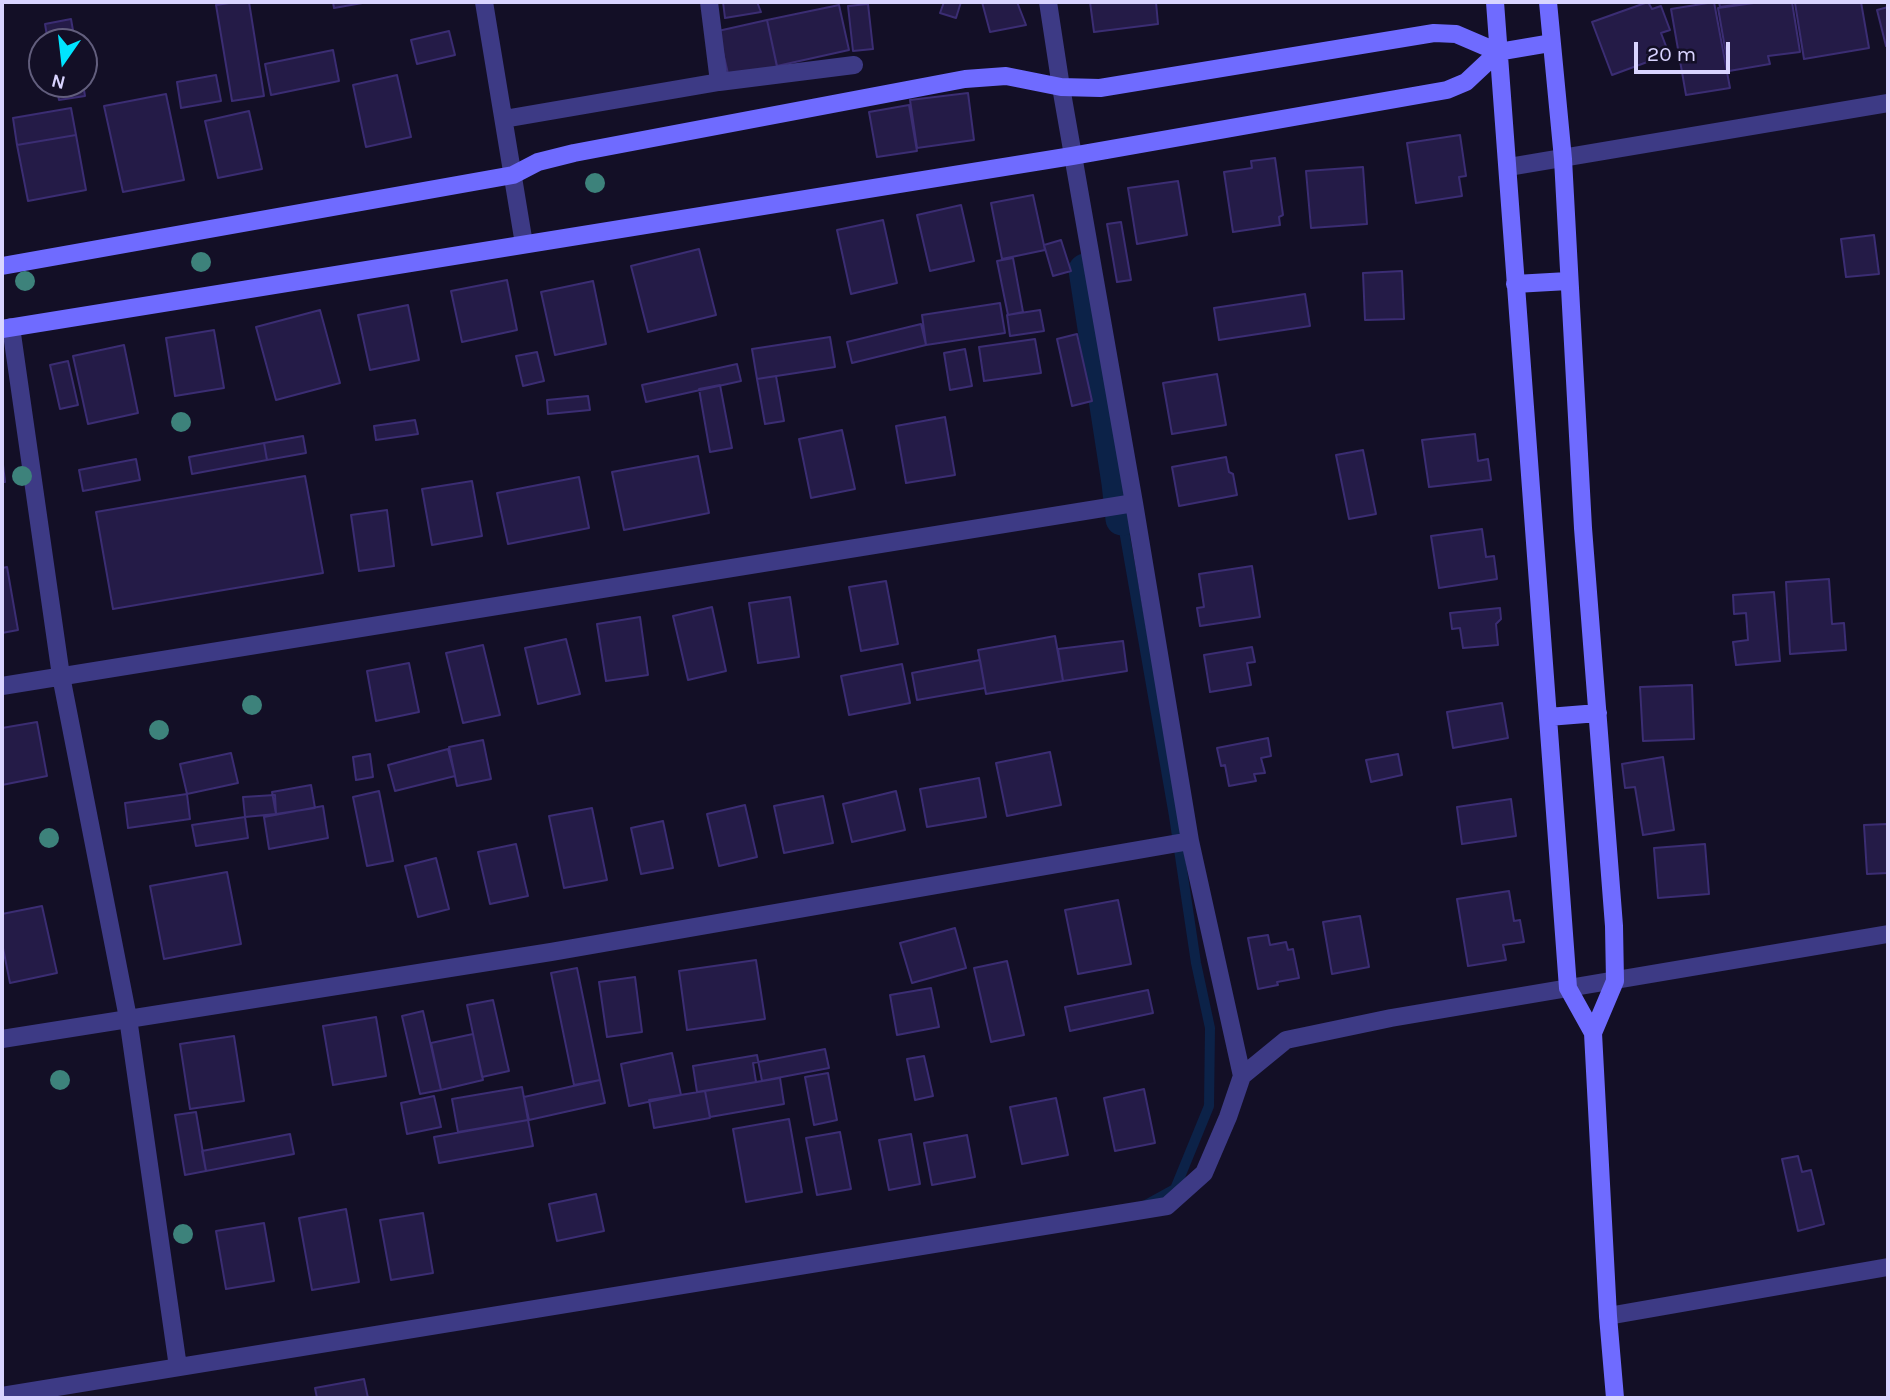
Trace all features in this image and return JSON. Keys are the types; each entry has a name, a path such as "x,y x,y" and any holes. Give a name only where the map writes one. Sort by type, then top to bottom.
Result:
{"street":[{"path":"484,2 524,244"},
{"path":"709,2 719,82"},
{"path":"2,1397 1167,1206 1205,1173 1242,1076 1190,841 1048,2"},
{"path":"1495,2 1568,988 1593,1032"},
{"path":"1548,2 1563,159 1568,281 1614,926 1615,981 1593,1032 1615,1398"},
{"path":"2,265 513,175 538,162 574,153 965,79 1006,76 1061,87 1100,88 1434,33 1456,34 1499,52"},
{"path":"178,1367 128,1018 61,676 6,328 1072,156 1447,90 1466,82 1499,52 1551,43"},
{"path":"504,119 719,82 854,65"},
{"path":"1508,167 1888,103"},
{"path":"1515,284 1568,281"},
{"path":"2,687 1134,503"},
{"path":"1548,717 1598,713"},
{"path":"2,1039 538,954 1190,841"},
{"path":"1242,1076 1286,1041 1391,1018 1888,934"},
{"path":"1608,1316 1888,1267"}],"building":[{"path":"249,2 264,96 232,101 216,5"},
{"path":"333,2 368,2 334,8"},
{"path":"723,2 757,2 761,12 725,18"},
{"path":"944,2 961,2 956,18 940,13"},
{"path":"982,2 1017,2 1026,25 990,32"},
{"path":"1090,2 1156,2 1158,24 1094,32"},
{"path":"1648,2 1652,9 1661,6 1670,30 1661,33 1669,54 1612,75 1592,22"},
{"path":"1714,2 1730,88 1686,95 1671,9"},
{"path":"1719,2 1755,2 1720,7"},
{"path":"1761,2 1792,2 1800,52 1768,56 1770,64 1729,71 1718,8"},
{"path":"1861,2 1869,48 1804,59 1795,3"},
{"path":"868,4 873,49 853,51 848,6"},
{"path":"839,5 849,50 777,66 767,20"},
{"path":"1888,7 1888,45 1886,46 1877,10"},
{"path":"71,19 73,28 46,28 45,24"},
{"path":"767,20 777,67 729,78 718,31"},
{"path":"449,31 455,55 417,64 411,40"},
{"path":"333,50 339,81 271,95 265,64"},
{"path":"216,75 221,101 181,108 177,82"},
{"path":"397,75 411,137 366,147 353,85"},
{"path":"968,93 974,140 917,148 910,100"},
{"path":"166,94 184,180 123,192 104,106"},
{"path":"909,105 917,151 877,157 869,112"},
{"path":"71,108 76,135 17,145 13,118"},
{"path":"249,111 262,169 218,178 205,121"},
{"path":"76,135 86,190 28,201 17,145"},
{"path":"1460,135 1466,176 1459,177 1462,196 1416,203 1407,143"},
{"path":"1275,158 1283,215 1279,217 1280,225 1233,232 1224,172 1252,168 1251,161"},
{"path":"1363,167 1367,224 1311,228 1306,171"},
{"path":"1178,181 1187,235 1137,244 1128,188"},
{"path":"1033,195 1045,250 1002,259 991,203"},
{"path":"961,205 974,261 930,271 917,215"},
{"path":"883,220 897,283 851,294 837,230"},
{"path":"1121,222 1131,280 1117,282 1107,224"},
{"path":"1874,235 1879,274 1846,277 1841,239"},
{"path":"1061,240 1071,271 1053,276 1044,245"},
{"path":"699,249 716,315 648,332 631,266"},
{"path":"1013,258 1023,312 1008,315 997,261"},
{"path":"1402,271 1404,319 1365,320 1363,273"},
{"path":"507,280 517,330 462,342 451,291"},
{"path":"593,281 606,344 555,355 541,292"},
{"path":"1305,294 1310,326 1219,340 1214,308"},
{"path":"1000,303 1005,333 926,345 922,315"},
{"path":"408,305 419,360 370,370 358,315"},
{"path":"320,310 340,383 276,400 256,327"},
{"path":"1040,310 1044,331 1010,336 1007,315"},
{"path":"921,324 926,345 852,363 847,342"},
{"path":"214,330 224,388 175,396 166,338"},
{"path":"1077,334 1092,401 1072,406 1057,339"},
{"path":"830,337 835,367 757,379 752,349"},
{"path":"1035,339 1041,373 984,381 979,347"},
{"path":"124,345 138,413 88,424 73,356"},
{"path":"965,349 972,386 950,390 944,353"},
{"path":"537,352 544,381 523,386 516,356"},
{"path":"68,361 78,405 60,409 50,365"},
{"path":"737,364 741,381 646,402 642,385"},
{"path":"1217,374 1226,425 1172,434 1163,383"},
{"path":"776,376 784,421 765,424 757,379"},
{"path":"720,385 732,448 710,452 699,389"},
{"path":"588,396 590,410 548,414 547,400"},
{"path":"945,417 955,475 906,483 896,426"},
{"path":"415,420 418,434 376,440 374,426"},
{"path":"842,430 855,489 811,498 799,439"},
{"path":"1475,434 1478,461 1488,459 1491,480 1429,487 1422,440"},
{"path":"303,436 306,453 267,460 264,443"},
{"path":"264,443 267,460 192,474 189,457"},
{"path":"1363,450 1376,514 1349,519 1336,455"},
{"path":"2,456 5,482 2,482"},
{"path":"698,456 709,513 624,530 612,472"},
{"path":"1226,457 1237,495 1179,506 1172,467"},
{"path":"136,459 140,480 83,491 79,470"},
{"path":"305,476 323,573 113,609 96,512"},
{"path":"579,477 589,528 508,544 497,493"},
{"path":"472,481 482,536 432,545 422,489"},
{"path":"387,510 394,566 359,571 351,515"},
{"path":"1482,529 1486,557 1494,556 1497,579 1439,588 1431,536"},
{"path":"1252,566 1260,617 1200,626 1197,608 1204,607 1199,574"},
{"path":"7,567 18,630 2,633 2,568"},
{"path":"1829,579 1832,624 1844,623 1846,650 1790,654 1786,582"},
{"path":"886,581 898,644 861,651 849,587"},
{"path":"1774,592 1780,661 1736,665 1733,642 1748,640 1746,613 1734,614 1733,595"},
{"path":"790,597 799,657 758,663 749,603"},
{"path":"712,607 726,671 688,680 673,616"},
{"path":"1500,608 1501,619 1496,624 1498,645 1463,648 1460,628 1452,629 1450,613"},
{"path":"640,617 648,675 606,681 597,624"},
{"path":"1055,636 1063,681 986,694 978,650"},
{"path":"566,639 580,694 538,704 525,648"},
{"path":"1123,641 1127,671 1063,681 1058,649"},
{"path":"483,645 500,715 463,723 446,653"},
{"path":"1252,647 1255,662 1247,663 1251,685 1210,692 1204,655"},
{"path":"980,660 985,688 917,700 912,673"},
{"path":"409,663 419,712 376,721 367,671"},
{"path":"902,664 910,703 849,715 841,676"},
{"path":"1692,685 1694,739 1643,741 1640,687"},
{"path":"1502,703 1508,738 1453,748 1447,712"},
{"path":"37,722 47,776 2,785 2,728"},
{"path":"1268,738 1271,756 1261,758 1265,773 1254,774 1256,781 1229,786 1225,765 1221,766 1217,748"},
{"path":"483,740 491,779 457,786 449,747"},
{"path":"448,749 455,776 395,791 388,765"},
{"path":"1050,752 1061,805 1007,816 996,763"},
{"path":"231,753 238,783 187,794 180,764"},
{"path":"370,754 373,777 356,780 353,757"},
{"path":"1398,754 1402,775 1371,782 1366,760"},
{"path":"1663,757 1674,830 1643,835 1635,787 1625,788 1622,764"},
{"path":"979,778 986,817 927,827 920,789"},
{"path":"311,785 315,808 276,814 272,792"},
{"path":"379,791 393,861 367,866 353,797"},
{"path":"896,791 905,830 852,842 843,804"},
{"path":"187,794 190,819 128,828 125,803"},
{"path":"275,795 276,814 245,817 243,797"},
{"path":"823,796 833,843 784,853 774,806"},
{"path":"1511,799 1516,836 1462,844 1457,807"},
{"path":"745,805 757,857 719,866 707,814"},
{"path":"323,806 328,838 269,849 264,817"},
{"path":"592,808 607,880 564,888 549,816"},
{"path":"245,817 248,838 196,846 192,825"},
{"path":"663,821 673,868 641,874 631,828"},
{"path":"1888,824 1888,873 1867,874 1864,825"},
{"path":"516,844 528,896 490,904 478,852"},
{"path":"1705,844 1709,894 1658,898 1654,848"},
{"path":"436,858 449,909 418,917 405,866"},
{"path":"227,872 241,944 164,959 150,886"},
{"path":"1509,891 1514,921 1520,920 1524,942 1503,945 1506,960 1468,966 1457,899"},
{"path":"1118,900 1131,964 1078,974 1065,910"},
{"path":"42,906 57,973 10,983 2,943 2,914"},
{"path":"1360,916 1369,967 1332,974 1323,922"},
{"path":"955,928 966,968 912,983 900,943"},
{"path":"1268,935 1270,945 1286,942 1288,950 1293,949 1299,978 1258,989 1248,938"},
{"path":"756,960 765,1019 687,1030 679,971"},
{"path":"1007,961 1024,1035 991,1042 974,968"},
{"path":"577,968 600,1080 574,1085 551,973"},
{"path":"635,977 642,1032 607,1037 599,982"},
{"path":"931,988 939,1027 897,1035 890,995"},
{"path":"1148,990 1153,1013 1070,1031 1065,1007"},
{"path":"493,1000 509,1071 482,1077 467,1005"},
{"path":"423,1011 441,1090 420,1094 402,1016"},
{"path":"376,1017 386,1076 333,1085 323,1026"},
{"path":"473,1034 483,1080 441,1090 431,1043"},
{"path":"234,1036 244,1101 190,1109 180,1044"},
{"path":"825,1049 829,1068 756,1082 753,1063"},
{"path":"672,1053 681,1095 629,1106 621,1064"},
{"path":"757,1055 762,1081 697,1092 693,1066"},
{"path":"924,1056 933,1096 915,1100 907,1059"},
{"path":"828,1073 837,1120 814,1125 805,1077"},
{"path":"780,1078 784,1104 710,1117 705,1091"},
{"path":"600,1080 605,1103 529,1120 524,1097"},
{"path":"522,1087 528,1120 458,1132 452,1099"},
{"path":"1144,1089 1155,1143 1115,1151 1104,1098"},
{"path":"705,1091 710,1118 654,1128 649,1100"},
{"path":"434,1096 441,1127 407,1134 401,1103"},
{"path":"1056,1098 1068,1155 1022,1164 1010,1107"},
{"path":"196,1112 206,1171 185,1175 175,1115"},
{"path":"789,1119 802,1192 746,1202 733,1129"},
{"path":"528,1120 533,1146 439,1163 434,1137"},
{"path":"840,1132 851,1189 817,1195 806,1138"},
{"path":"290,1134 294,1154 206,1171 202,1151"},
{"path":"911,1134 920,1184 889,1190 879,1140"},
{"path":"967,1135 975,1177 932,1185 924,1143"},
{"path":"1798,1156 1802,1172 1811,1170 1824,1224 1798,1231 1782,1159"},
{"path":"596,1194 604,1231 557,1241 549,1204"},
{"path":"346,1209 359,1282 312,1290 299,1218"},
{"path":"423,1213 433,1273 391,1280 380,1220"},
{"path":"264,1223 274,1281 226,1289 216,1231"},
{"path":"364,1379 368,1398 317,1398 315,1388"}],"waterway":[{"path":"1085,270 1122,519"},
{"path":"1122,519 1174,816 1196,963 1210,1028 1209,1106 1175,1189 1146,1205"}]}
